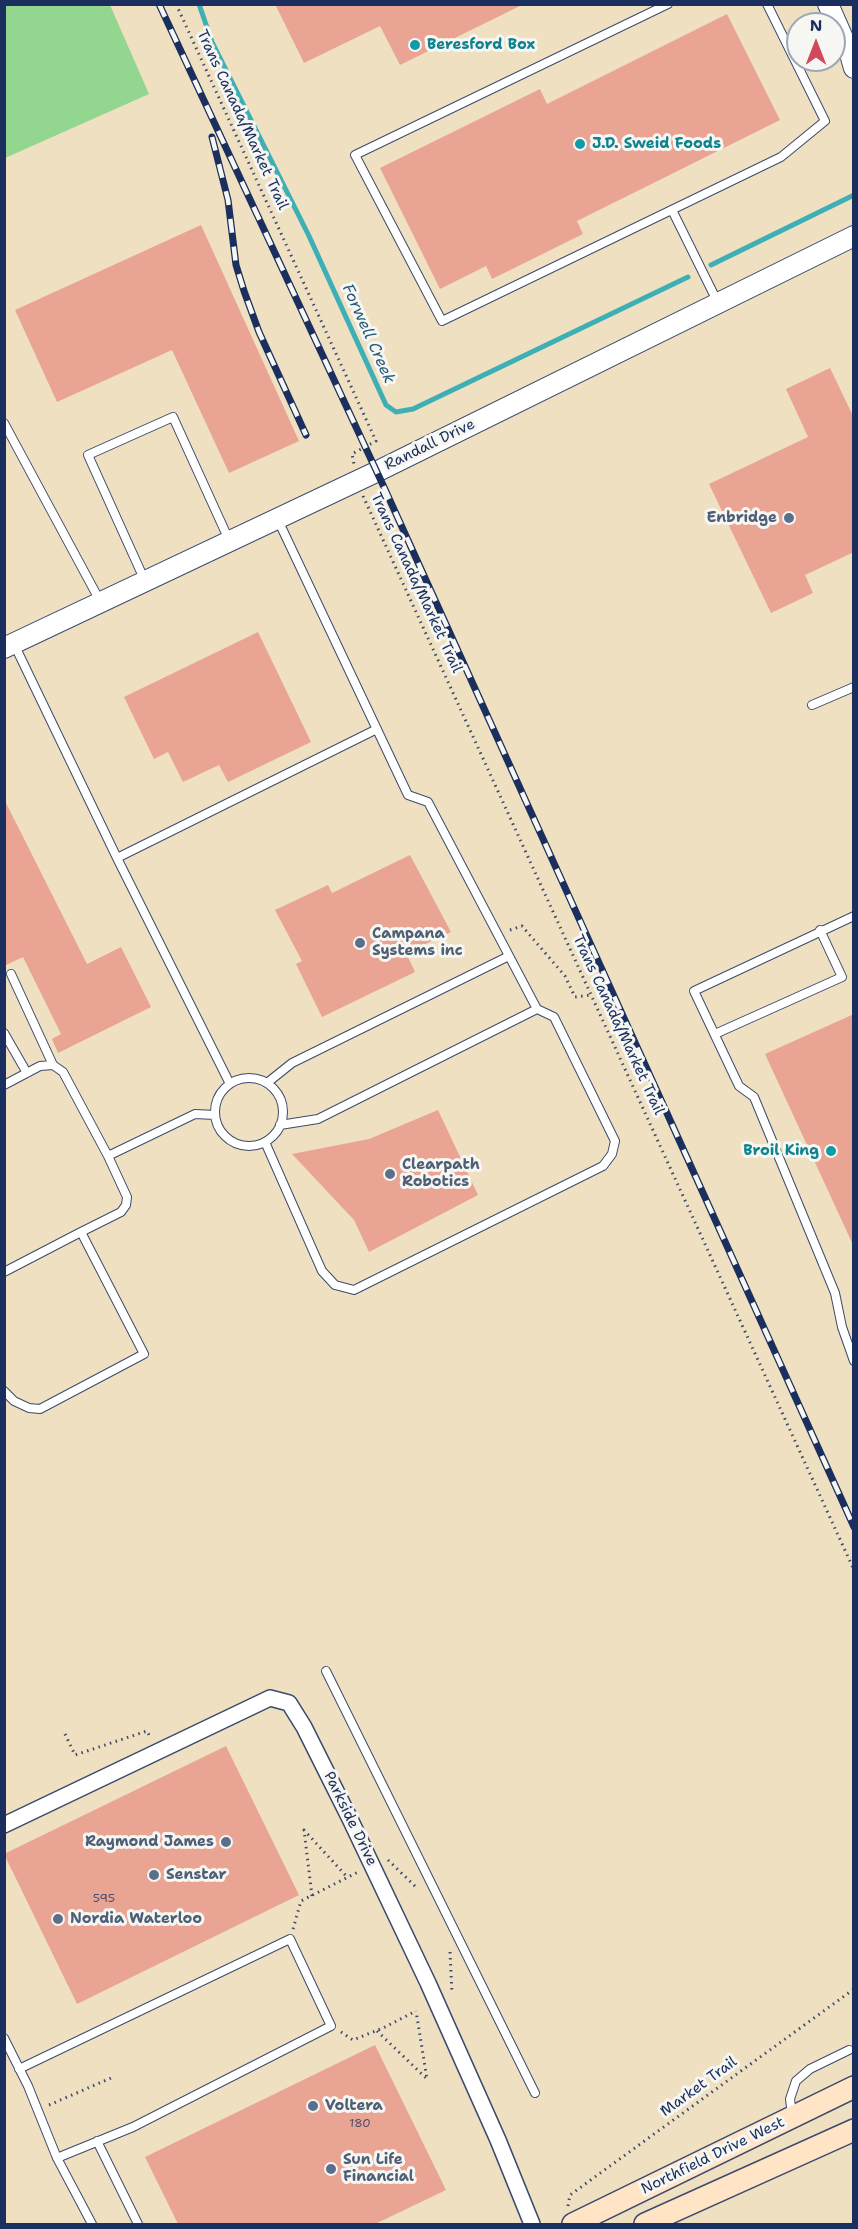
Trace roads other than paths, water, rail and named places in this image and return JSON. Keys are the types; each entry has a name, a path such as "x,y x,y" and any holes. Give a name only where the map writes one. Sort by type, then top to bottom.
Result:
{"main road":[{"name":"Northfield Drive West","path":"570,2217 792,2118 854,2087"},
{"path":"792,2118 807,2134 829,2141"},
{"path":"645,2224 854,2130"}],"street":[{"path":"828,4 854,68"},
{"name":"Randall Drive","path":"9,646 386,467 854,236"},
{"name":"Parkside Drive","path":"4,1825 270,1698 289,1703 304,1727 350,1819 428,1983 498,2140 532,2224"}],"lane":[{"path":"668,4 355,154 442,321 781,157 825,121 767,4"},
{"path":"672,210 718,303"},
{"path":"145,581 88,455 173,417 229,540"},
{"path":"4,423 100,602"},
{"path":"265,1142 322,1271 335,1285 354,1290 603,1166 612,1154 615,1141 554,1017 537,1010 428,802 408,795 277,517"},
{"path":"9,646 230,1084"},
{"path":"812,705 854,687"},
{"path":"117,858 377,729"},
{"path":"854,916 694,991 739,1086 754,1097 835,1293 842,1327 854,1360"},
{"path":"715,1034 842,977 820,930"},
{"path":"267,1083 292,1063 509,956"},
{"path":"4,1272 121,1212 126,1205 127,1197 63,1072 53,1065 11,974"},
{"path":"280,1125 318,1119 537,1010"},
{"path":"4,1033 27,1073"},
{"path":"4,1085 40,1066 53,1065"},
{"path":"248,1078 267,1083 275,1090 281,1101 283,1112 280,1125 274,1135 254,1146 242,1146 231,1142 218,1127 214,1115 216,1102 222,1091 230,1084 248,1078"},
{"path":"108,1156 195,1114 214,1115"},
{"path":"4,1391 14,1401 29,1408 40,1409 144,1354 81,1232"},
{"path":"326,1671 535,2093"},
{"path":"19,2069 290,1939 331,2026 133,2127 57,2157"},
{"path":"4,2038 57,2157 92,2224"},
{"path":"792,2118 790,2099 796,2081 810,2069 849,2050"},
{"path":"97,2141 138,2224"}],"waterway":[{"name":"Forwell Creek","path":"199,4 212,42 309,236 386,405 396,412 413,409 688,277"},
{"name":"Forwell Creek","path":"711,265 854,195"}],"railway":[{"path":"159,4 383,485 854,1527"},
{"path":"212,137 228,200 236,265 244,291 259,332 306,435"}],"place":[{"name":"Beresford Box","path":"415,45"},
{"name":"J.D. Sweid Foods","path":"580,144"},
{"name":"Enbridge","path":"789,518"},
{"name":"Campana Systems inc","path":"360,943"},
{"name":"Broil King","path":"831,1151"},
{"name":"Clearpath Robotics","path":"390,1174"},
{"name":"Raymond James","path":"226,1842"},
{"name":"Senstar","path":"154,1875"},
{"name":"Nordia Waterloo","path":"58,1919"},
{"name":"Voltera","path":"313,2106"},
{"name":"Sun Life Financial","path":"331,2169"}]}
